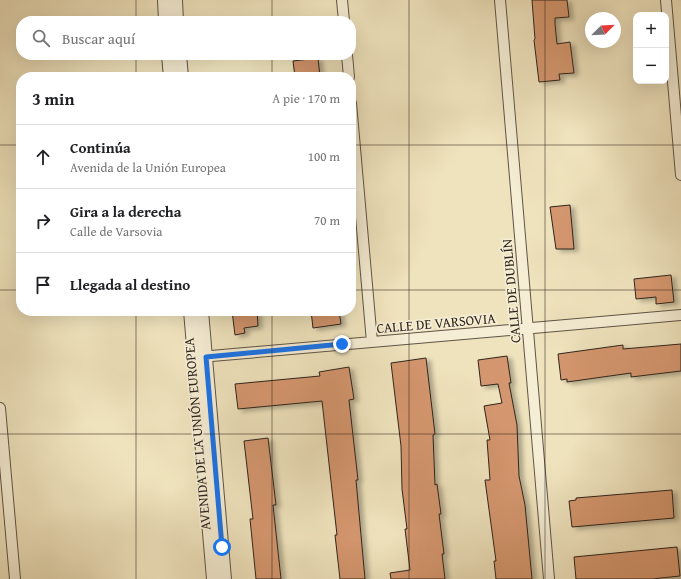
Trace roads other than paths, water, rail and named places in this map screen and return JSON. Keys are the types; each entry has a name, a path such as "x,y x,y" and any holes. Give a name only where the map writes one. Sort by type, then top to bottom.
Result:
{"street":[{"path":"164,0 165,16"},
{"path":"176,0 177,16"},
{"path":"342,0 344,16"},
{"name":"CALLE DE DUBLÍN","path":"500,0 549,579"},
{"path":"666,0 681,175"},
{"path":"168,60 170,72"},
{"path":"180,60 182,72"},
{"path":"347,60 349,72"},
{"path":"356,160 372,342"},
{"name":"CALLE DE VARSOVIA","path":"200,357 529,329 681,314"},
{"name":"AVENIDA DE LA UNIÓN EUROPEA","path":"191,316 200,357 225,579"},
{"name":"AVENIDA DE LA UNIÓN EUROPEA","path":"202,316 200,357 213,579"},
{"path":"0,408 15,579"}]}
